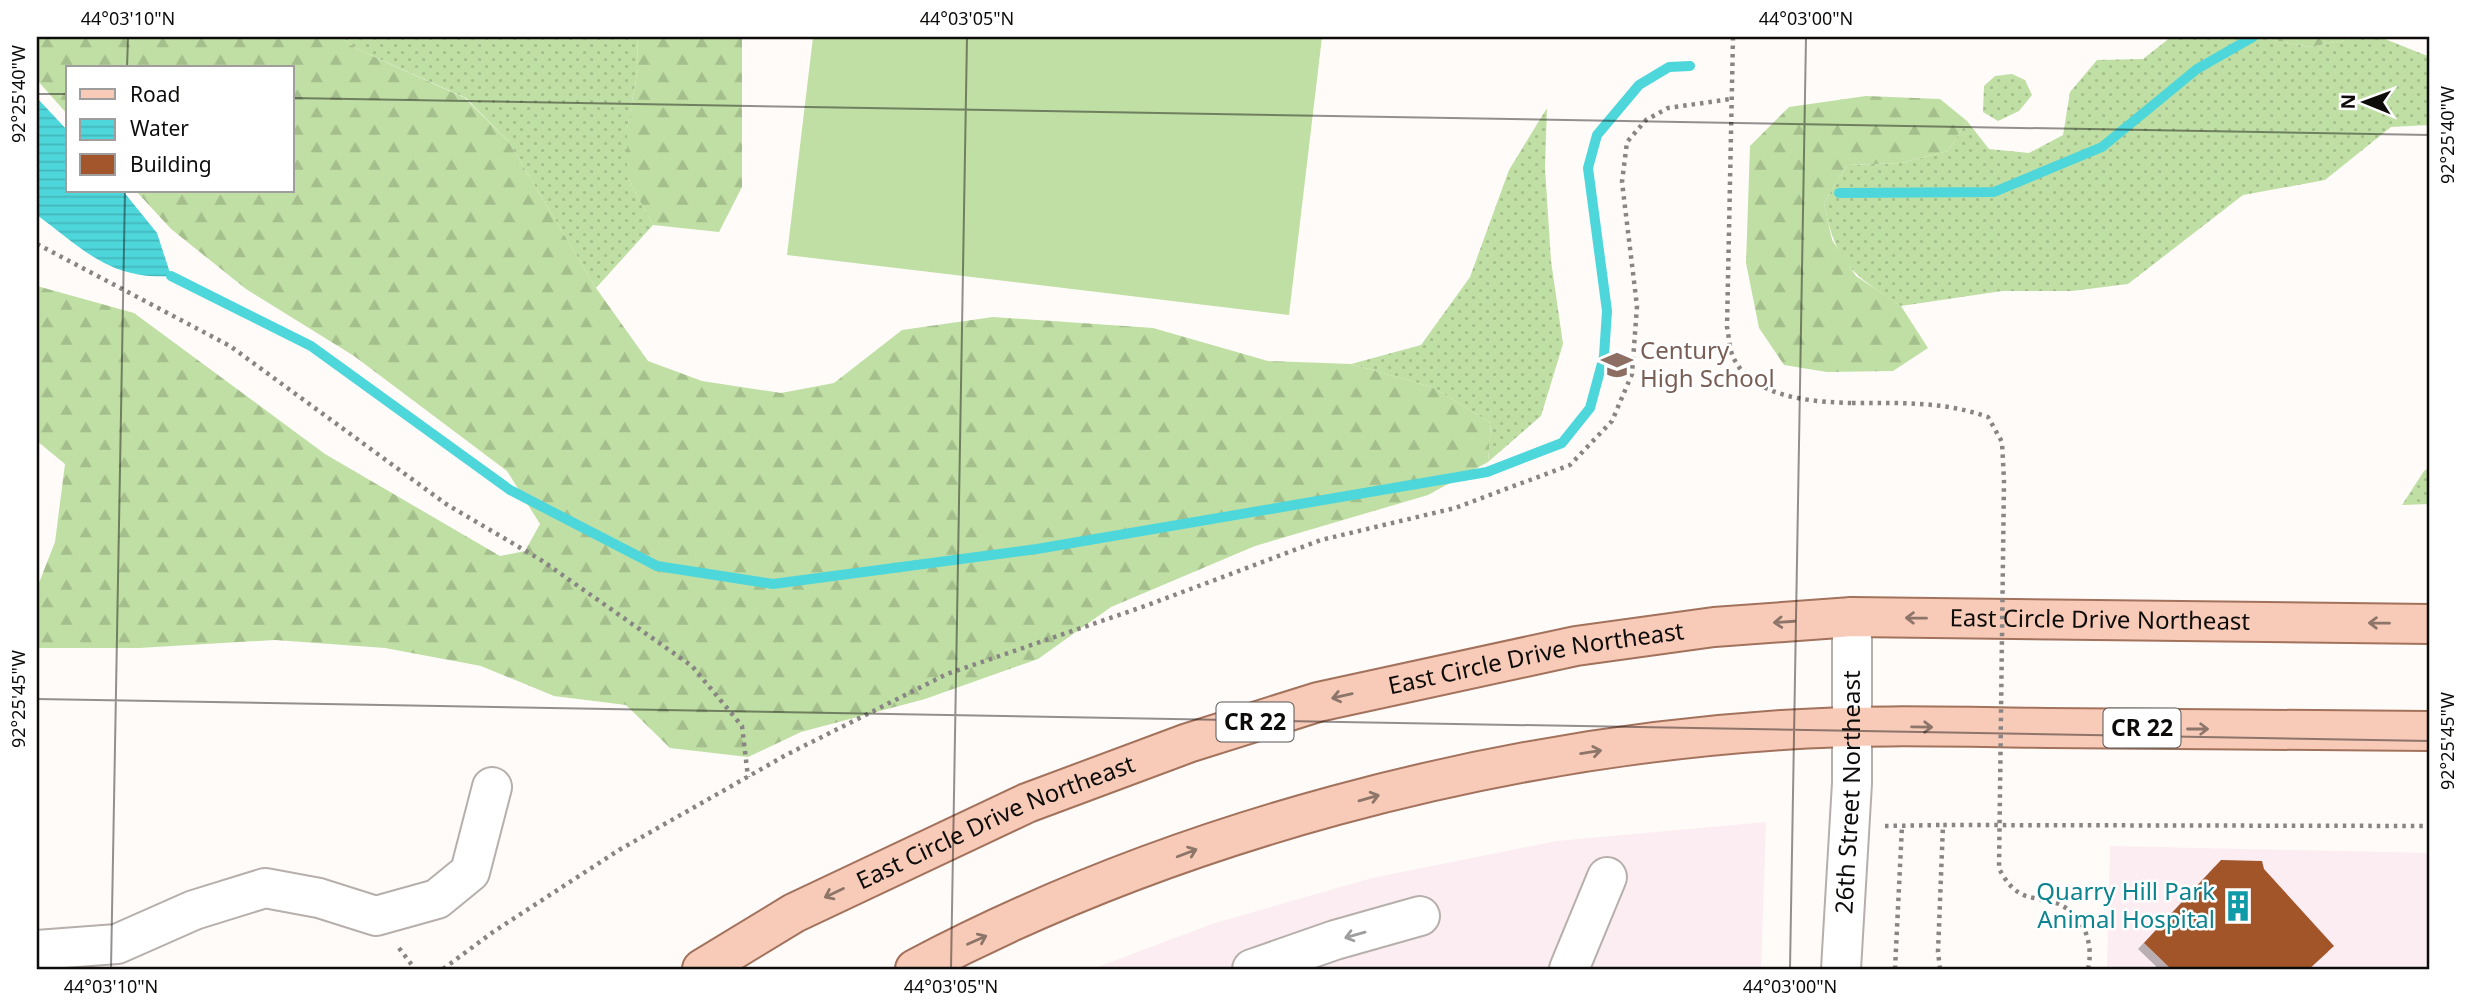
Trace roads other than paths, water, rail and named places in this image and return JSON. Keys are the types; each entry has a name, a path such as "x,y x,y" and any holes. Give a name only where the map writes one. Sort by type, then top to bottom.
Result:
{"main road":[{"name":"East Circle Drive Northeast","path":"702,969 794,913 1027,803 1188,743 1318,702 1576,646 1714,627 1852,617 2430,624"},
{"name":"CR 22","path":"915,969 1078,895 1175,858 1393,791 1500,767 1600,750 1704,736 1853,726 2430,731"}],"street":[{"name":"26th Street Northeast","path":"1841,969 1853,726 1852,617"},
{"path":"37,950 117,944 194,910 265,888 319,898 376,916 437,899 470,872 492,787"},
{"path":"1569,969 1607,877"},
{"path":"1252,969 1335,940 1420,916"}],"water":[{"path":"37,98 66,129 66,192 124,192 157,233 171,276 131,273 98,260 37,215"}],"waterway":[{"path":"1839,193 1994,192 2102,147 2197,69 2253,37"},
{"path":"171,276 311,346 510,490 657,566 773,584 1037,549 1487,472 1562,443 1590,408 1604,356 1607,311 1588,168 1597,135 1639,85 1669,67 1690,66"}],"place":[{"name":"Century High School","path":"1617,365"},
{"name":"Quarry Hill Park Animal Hospital","path":"2238,906"}]}
